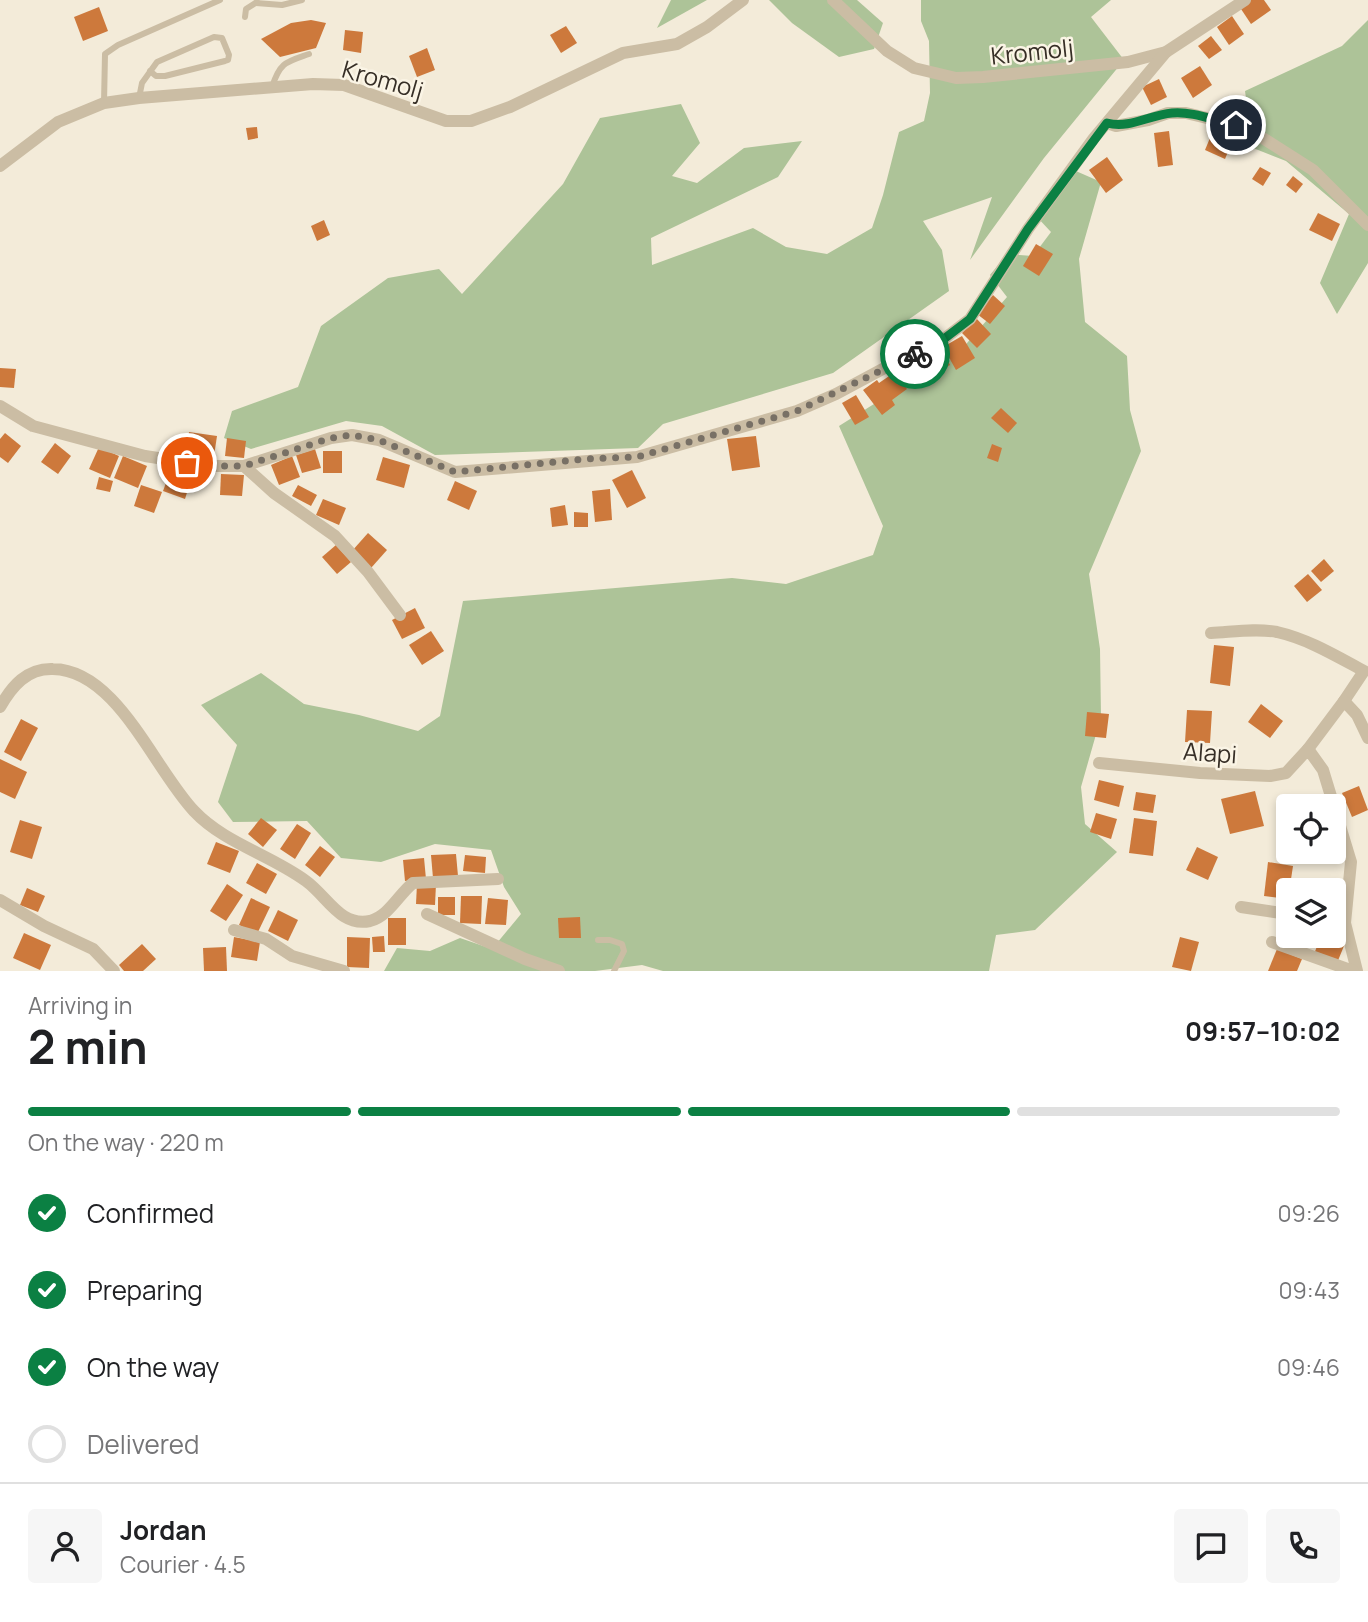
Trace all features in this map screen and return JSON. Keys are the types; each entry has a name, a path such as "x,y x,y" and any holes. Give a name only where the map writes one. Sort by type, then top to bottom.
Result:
{"street":[{"name":"Kromolj","path":"0,166 58,122 104,103 139,98 272,87 344,85 446,121 471,121 510,107 623,52 677,44 707,27 743,0"},
{"name":"Kromolj","path":"834,0 887,51 914,68 956,78 983,78 1128,62 1166,52 1245,0"},
{"path":"0,406 33,426 145,456 209,466 244,466 331,438 352,435 379,440 455,472 586,459 637,457 797,411 936,345 970,319 1028,229 1107,123 1166,52"},
{"path":"1107,123 1116,126 1149,120 1168,113 1186,113 1236,125 1261,137 1312,170 1368,225"},
{"path":"244,466 274,493 335,536 368,572 400,615"},
{"name":"Alapi","path":"1099,763 1200,773 1270,776 1286,773 1308,749 1366,670 1278,632 1211,633"},
{"path":"0,707 10,689 27,674 47,669 63,669 86,677 109,696 193,810 215,830 278,861 309,883 344,918 357,922 381,916 413,883 498,879"},
{"path":"1344,701 1357,715 1368,738"},
{"path":"1308,749 1323,770 1350,862 1346,884"},
{"path":"0,900 44,926 93,949 114,971"},
{"path":"1241,907 1276,912"},
{"path":"428,914 526,959 559,971"},
{"path":"234,930 266,939 292,956 344,971"},
{"path":"1272,943 1355,971"},
{"path":"1346,943 1355,971"}],"lane":[{"path":"104,103 105,54 118,45 220,0"},
{"path":"245,17 249,6 257,1 282,5 302,0"},
{"path":"139,98 142,83 150,71 157,62 214,37 222,38 229,55 225,61 165,76 156,76 150,71"},
{"path":"272,87 284,62 309,54"},
{"path":"598,940 622,944 624,951 614,971"}],"green space":[{"path":"671,0 707,0 657,28"},
{"path":"769,0 857,0 883,23 874,49 839,57 792,23"},
{"path":"921,0 1111,0 1091,17 1124,60 1044,158 970,260 992,197 923,221 942,250 949,291 833,373 663,424 638,448 435,455 382,426 346,421 251,449 224,438 232,411 298,387 321,326 388,278 439,269 462,294 563,184 600,118 681,104 700,143 672,176 697,183 744,148 802,141 778,177 651,238 652,265 753,228 786,247 827,254 872,228 899,132 924,121 930,93 929,41 921,21"},
{"path":"1368,20 1368,263 1337,314 1320,283 1349,214 1286,161 1253,148 1245,91 1342,46"},
{"path":"1069,168 1101,182 1079,259 1085,322 1127,356 1130,410 1141,451 1089,574 1100,649 1101,717 1081,787 1085,824 1117,852 1035,930 996,935 989,971 663,971 642,965 595,971 384,971 397,948 430,951 460,938 492,949 521,914 504,887 491,850 435,844 381,862 341,858 307,821 233,822 218,802 237,745 201,705 261,673 304,704 418,731 440,716 463,601 732,578 786,584 873,555 883,526 839,426 954,358 1007,297 990,275 1007,254 1033,256 1051,232 1036,216"}],"building":[{"path":"1248,0 1264,0 1271,10 1251,24 1239,6"},
{"path":"99,7 108,31 83,41 74,17"},
{"path":"1232,16 1244,34 1229,45 1217,27"},
{"path":"311,20 326,23 316,48 280,57 261,39 291,23"},
{"path":"566,26 577,43 561,53 550,35"},
{"path":"345,30 363,32 361,53 343,50"},
{"path":"1211,36 1222,50 1209,59 1198,46"},
{"path":"427,48 435,70 417,77 409,56"},
{"path":"1200,66 1212,85 1193,98 1181,78"},
{"path":"1159,79 1167,97 1151,105 1142,87"},
{"path":"1215,126 1235,135 1225,159 1205,150"},
{"path":"257,127 258,138 248,140 246,128"},
{"path":"1169,131 1173,165 1158,167 1154,133"},
{"path":"1107,157 1123,180 1106,193 1089,170"},
{"path":"1260,167 1271,173 1263,186 1252,179"},
{"path":"1293,176 1303,184 1296,193 1286,185"},
{"path":"1318,213 1340,224 1332,241 1309,230"},
{"path":"324,220 330,235 317,241 311,226"},
{"path":"1036,244 1053,254 1039,276 1023,266"},
{"path":"993,295 1005,306 990,324 977,314"},
{"path":"976,318 991,334 977,348 962,333"},
{"path":"962,336 975,358 956,370 943,347"},
{"path":"941,347 950,365 918,382 909,364"},
{"path":"0,368 16,369 14,388 0,387"},
{"path":"895,372 907,389 892,400 895,405 882,415 863,390"},
{"path":"856,395 869,417 855,425 842,403"},
{"path":"1001,408 1017,423 1008,433 991,418"},
{"path":"189,432 217,436 214,456 186,452"},
{"path":"5,433 21,446 8,463 0,457 0,439"},
{"path":"756,436 760,467 732,471 727,439"},
{"path":"227,438 246,441 244,458 225,456"},
{"path":"55,443 71,456 58,474 41,462"},
{"path":"992,444 1002,448 998,462 987,458"},
{"path":"99,447 119,456 110,478 89,469"},
{"path":"315,449 321,468 302,473 296,455"},
{"path":"323,451 342,451 342,473 323,473"},
{"path":"123,456 147,466 138,488 114,478"},
{"path":"292,456 300,477 279,485 271,465"},
{"path":"383,457 410,465 404,488 376,480"},
{"path":"632,470 646,498 627,508 612,480"},
{"path":"170,472 191,480 185,499 163,491"},
{"path":"221,474 244,475 242,496 220,495"},
{"path":"99,477 113,481 110,492 96,489"},
{"path":"455,481 477,491 469,510 447,500"},
{"path":"141,485 162,492 154,513 134,506"},
{"path":"298,485 317,495 311,506 292,496"},
{"path":"610,489 612,520 595,522 592,491"},
{"path":"323,499 346,508 339,525 316,515"},
{"path":"565,505 568,525 552,527 550,508"},
{"path":"574,512 588,513 588,527 574,527"},
{"path":"368,533 387,550 371,568 352,551"},
{"path":"336,545 351,562 337,574 322,557"},
{"path":"1324,559 1334,571 1321,582 1311,571"},
{"path":"1308,574 1322,590 1307,602 1294,586"},
{"path":"415,608 425,628 402,639 392,620"},
{"path":"431,631 444,651 422,665 409,645"},
{"path":"1214,645 1234,647 1230,686 1210,683"},
{"path":"1261,704 1283,721 1270,738 1248,722"},
{"path":"1187,710 1212,711 1210,743 1185,742"},
{"path":"1087,712 1109,714 1106,738 1085,736"},
{"path":"21,719 38,728 21,761 4,752"},
{"path":"0,759 27,772 15,799 0,792"},
{"path":"1099,780 1124,786 1119,807 1094,800"},
{"path":"1359,786 1368,810 1352,817 1346,803 1346,794 1342,793"},
{"path":"1255,791 1264,826 1230,834 1221,799"},
{"path":"1136,792 1156,795 1153,813 1133,810"},
{"path":"1096,813 1117,819 1111,839 1090,832"},
{"path":"261,818 277,830 263,847 248,834"},
{"path":"1134,818 1157,821 1153,856 1129,853"},
{"path":"20,820 42,827 32,859 10,852"},
{"path":"297,824 311,833 295,859 280,849"},
{"path":"216,842 239,851 230,873 207,864"},
{"path":"320,846 335,857 320,877 305,865"},
{"path":"1197,847 1218,857 1208,880 1186,870"},
{"path":"456,854 458,876 433,878 431,855"},
{"path":"465,855 486,857 485,873 463,871"},
{"path":"424,858 426,879 405,881 403,860"},
{"path":"1268,862 1293,866 1291,878 1276,878 1276,898 1264,896"},
{"path":"257,863 277,874 266,894 246,883"},
{"path":"227,884 243,895 226,921 210,911"},
{"path":"417,884 436,884 435,905 416,904"},
{"path":"27,888 45,896 38,912 20,905"},
{"path":"461,896 482,896 481,924 460,923"},
{"path":"438,897 455,897 455,915 438,915"},
{"path":"251,898 270,907 257,934 239,925"},
{"path":"488,898 508,900 506,925 485,924"},
{"path":"278,910 298,920 288,941 268,931"},
{"path":"580,917 581,938 559,938 558,918"},
{"path":"388,918 406,918 406,945 388,945"},
{"path":"24,933 51,945 40,970 13,958"},
{"path":"384,936 385,952 373,952 372,937"},
{"path":"234,937 260,942 257,961 231,957"},
{"path":"347,937 370,938 369,968 347,967"},
{"path":"1180,937 1199,942 1191,971 1172,967"},
{"path":"142,944 156,959 143,971 124,971 119,965"},
{"path":"226,947 227,971 204,971 203,948"},
{"path":"1316,948 1343,948 1337,963 1314,954"},
{"path":"1277,949 1302,959 1297,971 1268,971"}],"way so far":[{"path":"187,463 244,466 331,438 352,435 379,440 455,472 586,459 637,457 797,411 915,354"}],"route":[{"path":"915,354 936,345 970,319 1028,229 1107,123 1116,126 1149,120 1168,113 1186,113 1236,125"}]}
